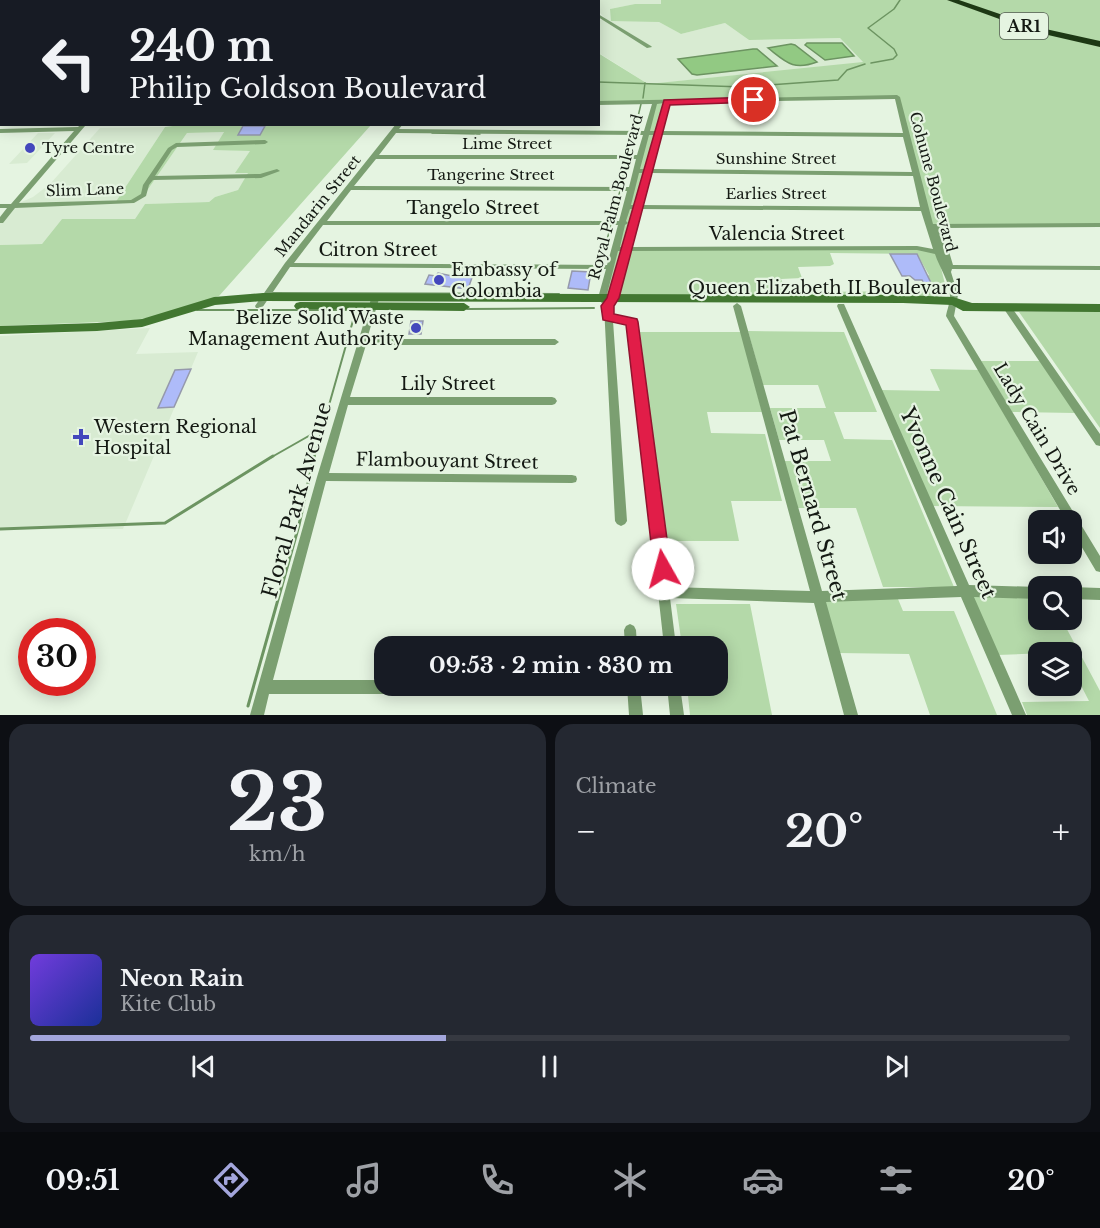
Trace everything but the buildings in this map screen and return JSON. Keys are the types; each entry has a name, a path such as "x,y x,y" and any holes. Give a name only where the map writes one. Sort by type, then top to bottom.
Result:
{"highway":[{"name":"AR1","path":"951,0 1038,30 1100,44"}],"street":[{"path":"600,16 649,47"},
{"name":"Cohune Boulevard","path":"667,102 897,97 924,209 933,226 954,295 952,304"},
{"name":"Royal Palm Boulevard","path":"608,305 626,249 633,207 632,189 655,102"},
{"path":"600,103 667,102"},
{"name":"Royal Palm Boulevard","path":"608,305 611,267 616,249 646,171 667,102"},
{"path":"0,131 80,128 0,221"},
{"path":"398,128 656,134 906,135"},
{"name":"Mandarin Street","path":"261,302 398,128"},
{"name":"Slim Lane","path":"0,206 132,202 144,195 146,185 170,149 176,145 265,142"},
{"name":"Lime Street","path":"374,157 639,157"},
{"path":"151,178 261,176 277,171"},
{"name":"Sunshine Street","path":"636,171 915,174"},
{"name":"Tangerine Street","path":"350,188 632,189"},
{"name":"Earlies Street","path":"633,207 924,209"},
{"name":"Tangelo Street","path":"322,223 624,224"},
{"path":"933,226 1100,225"},
{"name":"Cohune Boulevard","path":"933,226 937,252 947,269"},
{"name":"Valencia Street","path":"616,249 917,249 937,252"},
{"name":"Citron Street","path":"288,265 611,267"},
{"path":"947,269 1100,268"},
{"name":"Queen Elizabeth II Boulevard","path":"0,330 117,326 157,320 188,309 261,302 737,306 797,302 841,306 905,303"},
{"name":"Floral Park Avenue","path":"258,715 322,477 374,302"},
{"name":"Queen Elizabeth II Boulevard","path":"608,305 797,302 1100,308"},
{"name":"Lady Cain Drive","path":"952,304 950,316 1100,567"},
{"path":"608,305 621,521"},
{"path":"608,305 632,322 669,636"},
{"name":"Pat Bernard Street","path":"737,306 851,715"},
{"name":"Yvonne Cain Street","path":"841,306 1019,715"},
{"path":"1007,307 1100,442"},
{"path":"362,342 555,342"},
{"name":"Lily Street","path":"344,401 552,400"},
{"name":"Flambouyant Street","path":"322,477 572,479"},
{"path":"665,592 818,597 965,591 1028,592"},
{"path":"1082,593 1100,594"},
{"path":"630,630 630,636"},
{"path":"266,687 374,687"},
{"path":"635,696 636,715"},
{"path":"675,696 677,715"}],"shaded area":[{"path":"600,0 661,0 662,4 636,4 610,9 659,22 681,34 725,23 749,40 840,38 864,63 648,84 600,54 600,20 607,20 600,13"},
{"path":"661,0 948,0 993,16 1100,46 1100,225 929,226 896,97 667,102 626,248 917,248 937,252 948,296 808,295 808,292 926,291 926,287 933,287 917,254 830,253 834,264 798,267 802,278 781,279 788,295 602,298 655,103 600,103 600,54 648,84 863,62 840,38 749,40 725,23 681,34 659,22 611,21 610,9 635,4 661,4"},
{"path":"954,0 1100,0 1100,44 1044,31"},
{"path":"807,43 842,43 854,56 825,60 805,45"},
{"path":"791,44 817,62 802,66 790,64 768,48"},
{"path":"757,49 777,66 697,75 692,74 678,59"},
{"path":"370,126 219,296 153,317 128,321 0,326 0,245 42,244 62,219 135,219 145,204 209,202 215,197 238,190 248,173 235,173 250,151 213,150 224,132 187,133 144,195 137,200 115,203 165,127"},
{"path":"165,127 115,203 144,195 187,133 224,132 214,149 251,151 236,173 249,173 238,190 215,197 209,202 145,204 135,219 62,219 42,244 0,245 0,222 12,206 33,197 50,184 100,128"},
{"path":"38,133 55,133 27,163 9,164"},
{"path":"1100,311 1100,428 1019,312"},
{"name":"Western Regional Hospital","path":"150,328 136,354 198,352 123,529 0,529 0,336"},
{"path":"748,331 844,332 877,412 834,412 844,439 892,440 954,587 883,587 856,508 797,508 784,461 831,461 824,440 779,440 770,408 826,408 818,385 763,385"},
{"path":"640,332 741,332 762,412 707,412 711,433 765,434 782,501 731,501 739,541 664,541"},
{"path":"981,361 1040,361 1075,413 1012,412"},
{"path":"930,369 979,370 1058,507 930,506 880,390 940,391"},
{"path":"971,596 1028,596 1028,630 1067,630 1074,642 1028,642 1028,654 997,655"},
{"path":"823,598 898,599 903,611 954,611 997,715 930,715 909,654 838,653"},
{"path":"676,604 750,604 772,715 690,715 688,696 728,696 728,636 681,636"},
{"path":"1082,657 1100,691 1100,715 1027,715 1022,702 1089,701 1082,687"}],"waterway":[{"path":"871,63 893,59 897,55 894,49 868,28 894,9 900,0"},
{"path":"645,84 743,87 838,80 847,70 865,64"},
{"path":"600,82 645,84"},
{"path":"643,98 645,84"},
{"path":"635,129 641,104"},
{"path":"432,133 480,134"},
{"path":"629,153 633,134"},
{"path":"621,184 627,159"},
{"path":"612,219 620,191"},
{"path":"601,262 611,225"},
{"path":"271,293 559,294"},
{"path":"467,309 594,308"},
{"path":"197,310 356,310 314,458"},
{"path":"270,458 321,429"},
{"path":"0,529 165,523 273,456"},
{"path":"248,706 299,525 314,456"}],"place":[{"name":"Tyre Centre","path":"30,148"},
{"name":"Embassy of Colombia","path":"439,280"},
{"name":"Belize Solid Waste Management Authority","path":"416,328"},
{"name":"Western Regional Hospital","path":"81,437"}],"route":[{"path":"663,569 632,322 608,317 608,306 613,298 656,134 667,102 754,100"}]}
